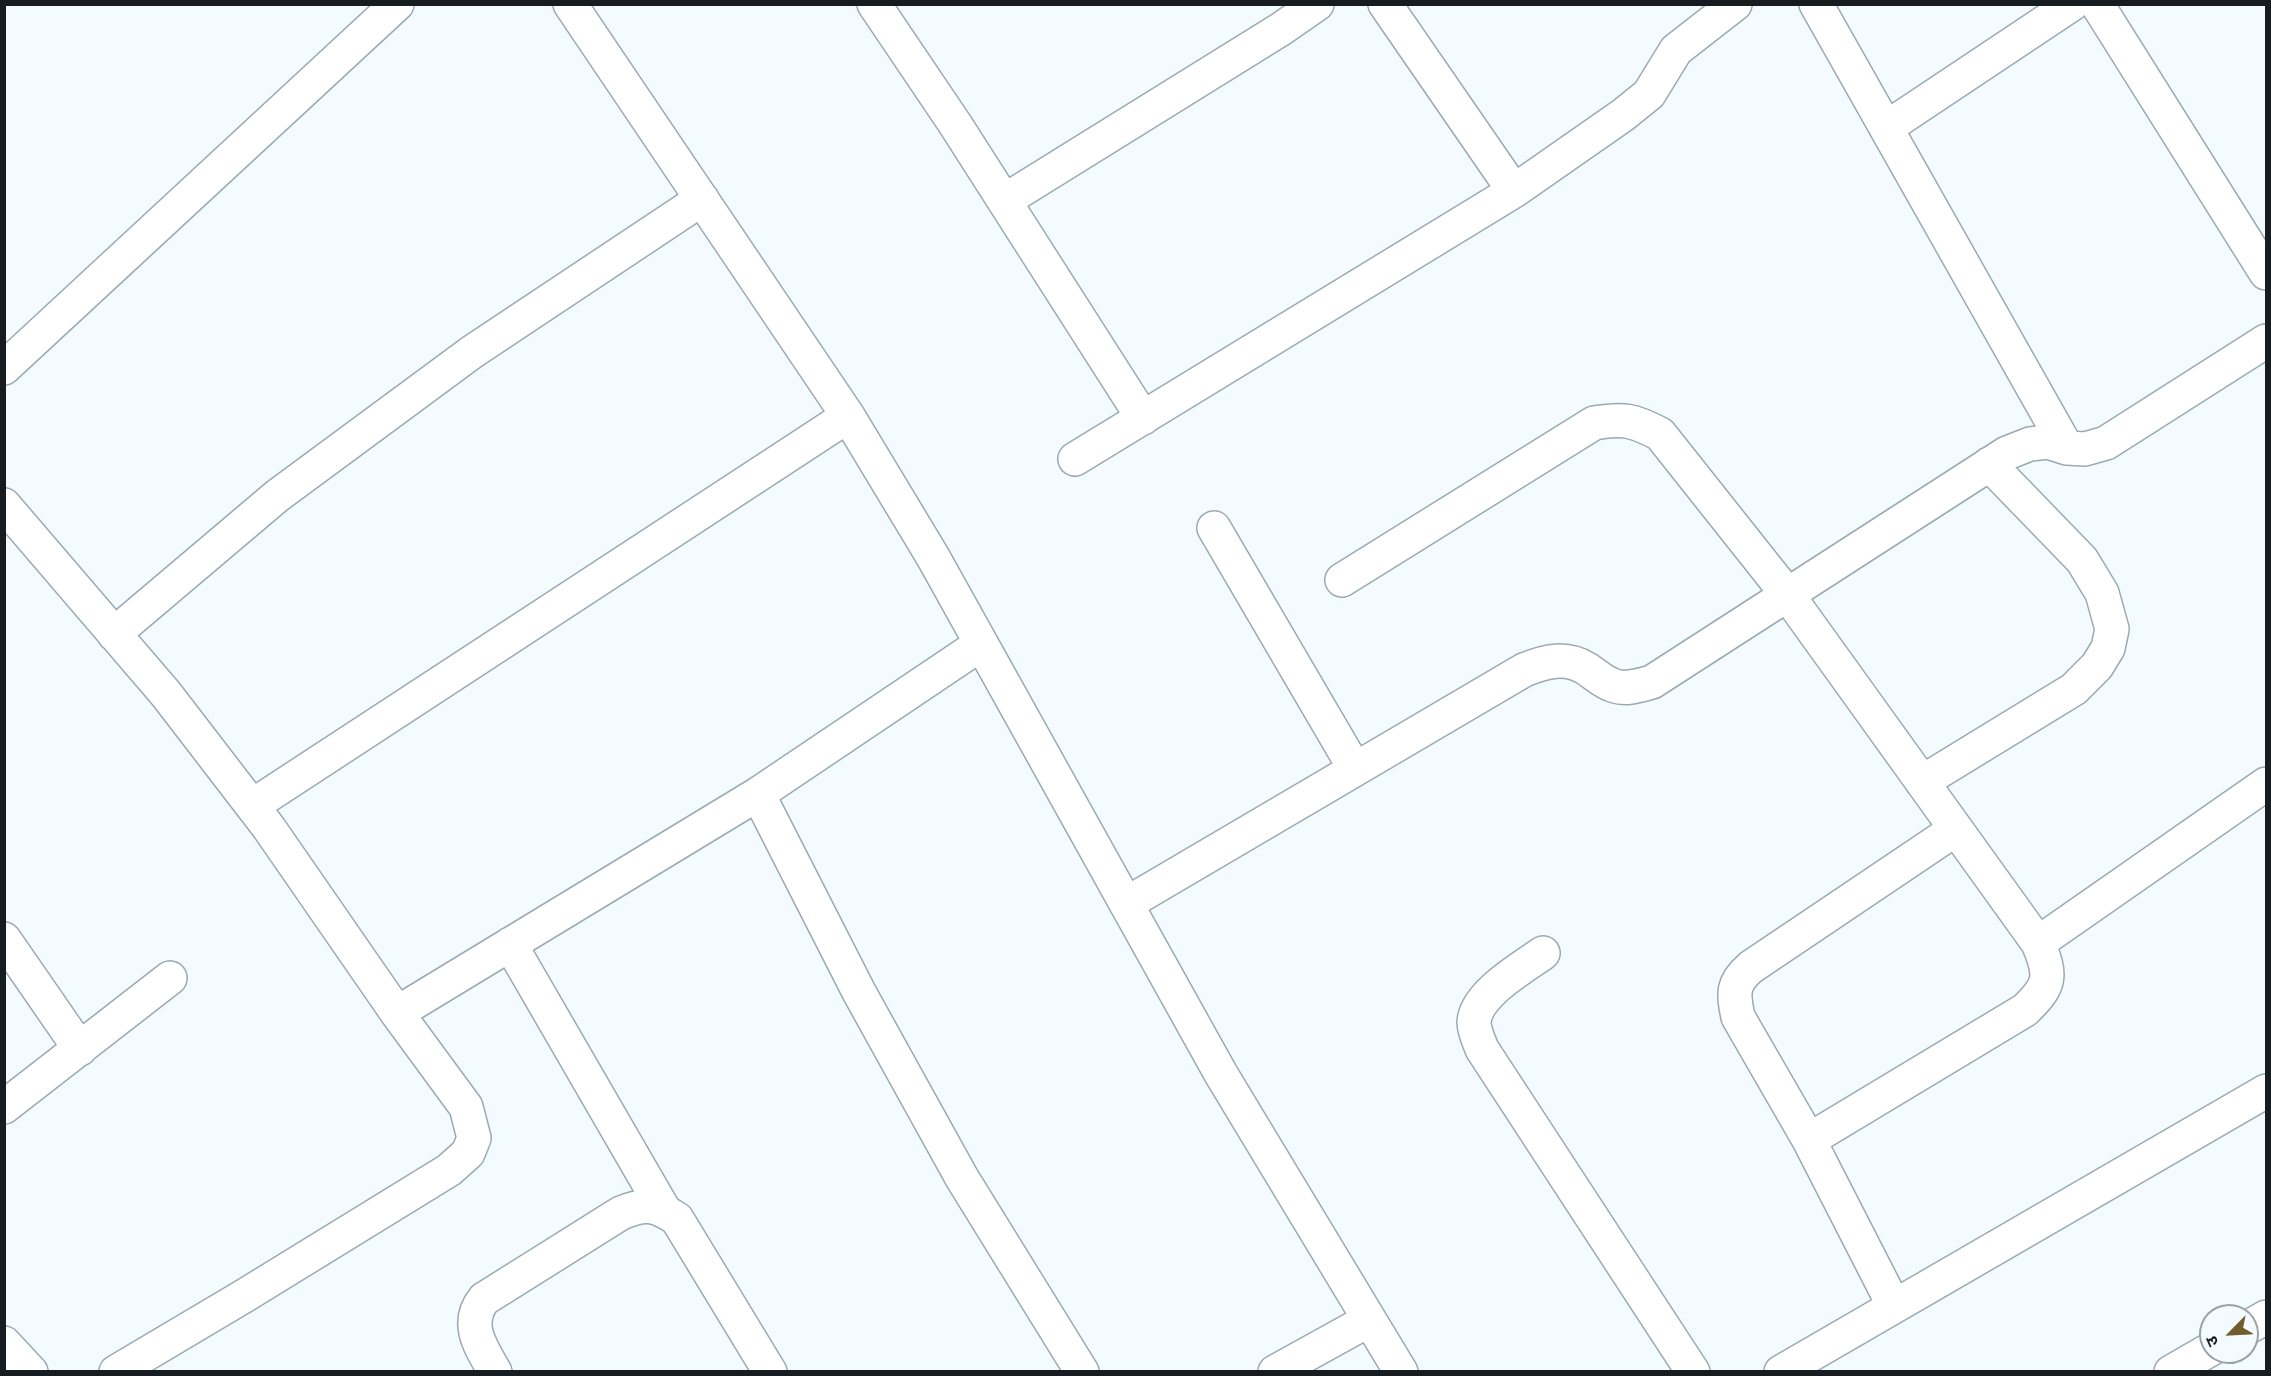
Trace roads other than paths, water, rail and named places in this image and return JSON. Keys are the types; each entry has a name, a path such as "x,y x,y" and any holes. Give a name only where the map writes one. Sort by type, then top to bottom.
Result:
{"street":[{"path":"4,368 397,4"},
{"path":"570,4 848,416 933,557 1221,1074 1401,1371"},
{"path":"874,4 1143,418"},
{"path":"1004,201 1281,29 1317,4"},
{"path":"1385,4 1514,191"},
{"path":"1075,459 1514,191 1623,115 1649,93 1676,50 1735,4"},
{"path":"1816,4 2067,448"},
{"path":"1886,128 2072,4"},
{"path":"2097,4 2266,273"},
{"path":"114,634 277,496 462,359 702,199"},
{"path":"1126,904 1524,670 1544,662 1562,660 1577,663 1616,687 1633,687 1652,682 2007,453 2030,444 2048,442 2067,448 2085,449 2106,443 2266,341"},
{"path":"252,806 848,416"},
{"path":"1342,580 1594,423 1618,419 1640,423 1660,434 1787,594 2038,943 2046,962 2049,978 2042,994 2025,1010 1809,1140"},
{"path":"1922,782 2074,689 2097,666 2108,648 2112,629 2102,593 2082,560 1989,465"},
{"path":"4,504 166,694 252,806 466,1107 474,1138 468,1153 449,1170 244,1296 116,1371"},
{"path":"1214,528 1355,769"},
{"path":"397,1013 758,794 981,644"},
{"path":"2038,943 2266,784"},
{"path":"758,794 859,992 962,1178 1082,1371"},
{"path":"1894,1306 1809,1140 1738,1017 1734,994 1737,982 1750,967 1956,829"},
{"path":"4,939 80,1049"},
{"path":"510,945 664,1210"},
{"path":"1543,952 1487,995 1478,1007 1474,1022 1479,1041 1489,1063 1693,1371"},
{"path":"4,1107 170,978"},
{"path":"1781,1371 2264,1097"},
{"path":"495,1371 486,1357 474,1325 476,1310 484,1299 621,1213 651,1205 677,1219 770,1371"},
{"path":"1275,1371 1369,1320"},
{"path":"4,1343 31,1371"},
{"path":"2171,1371 2199,1356"}]}
